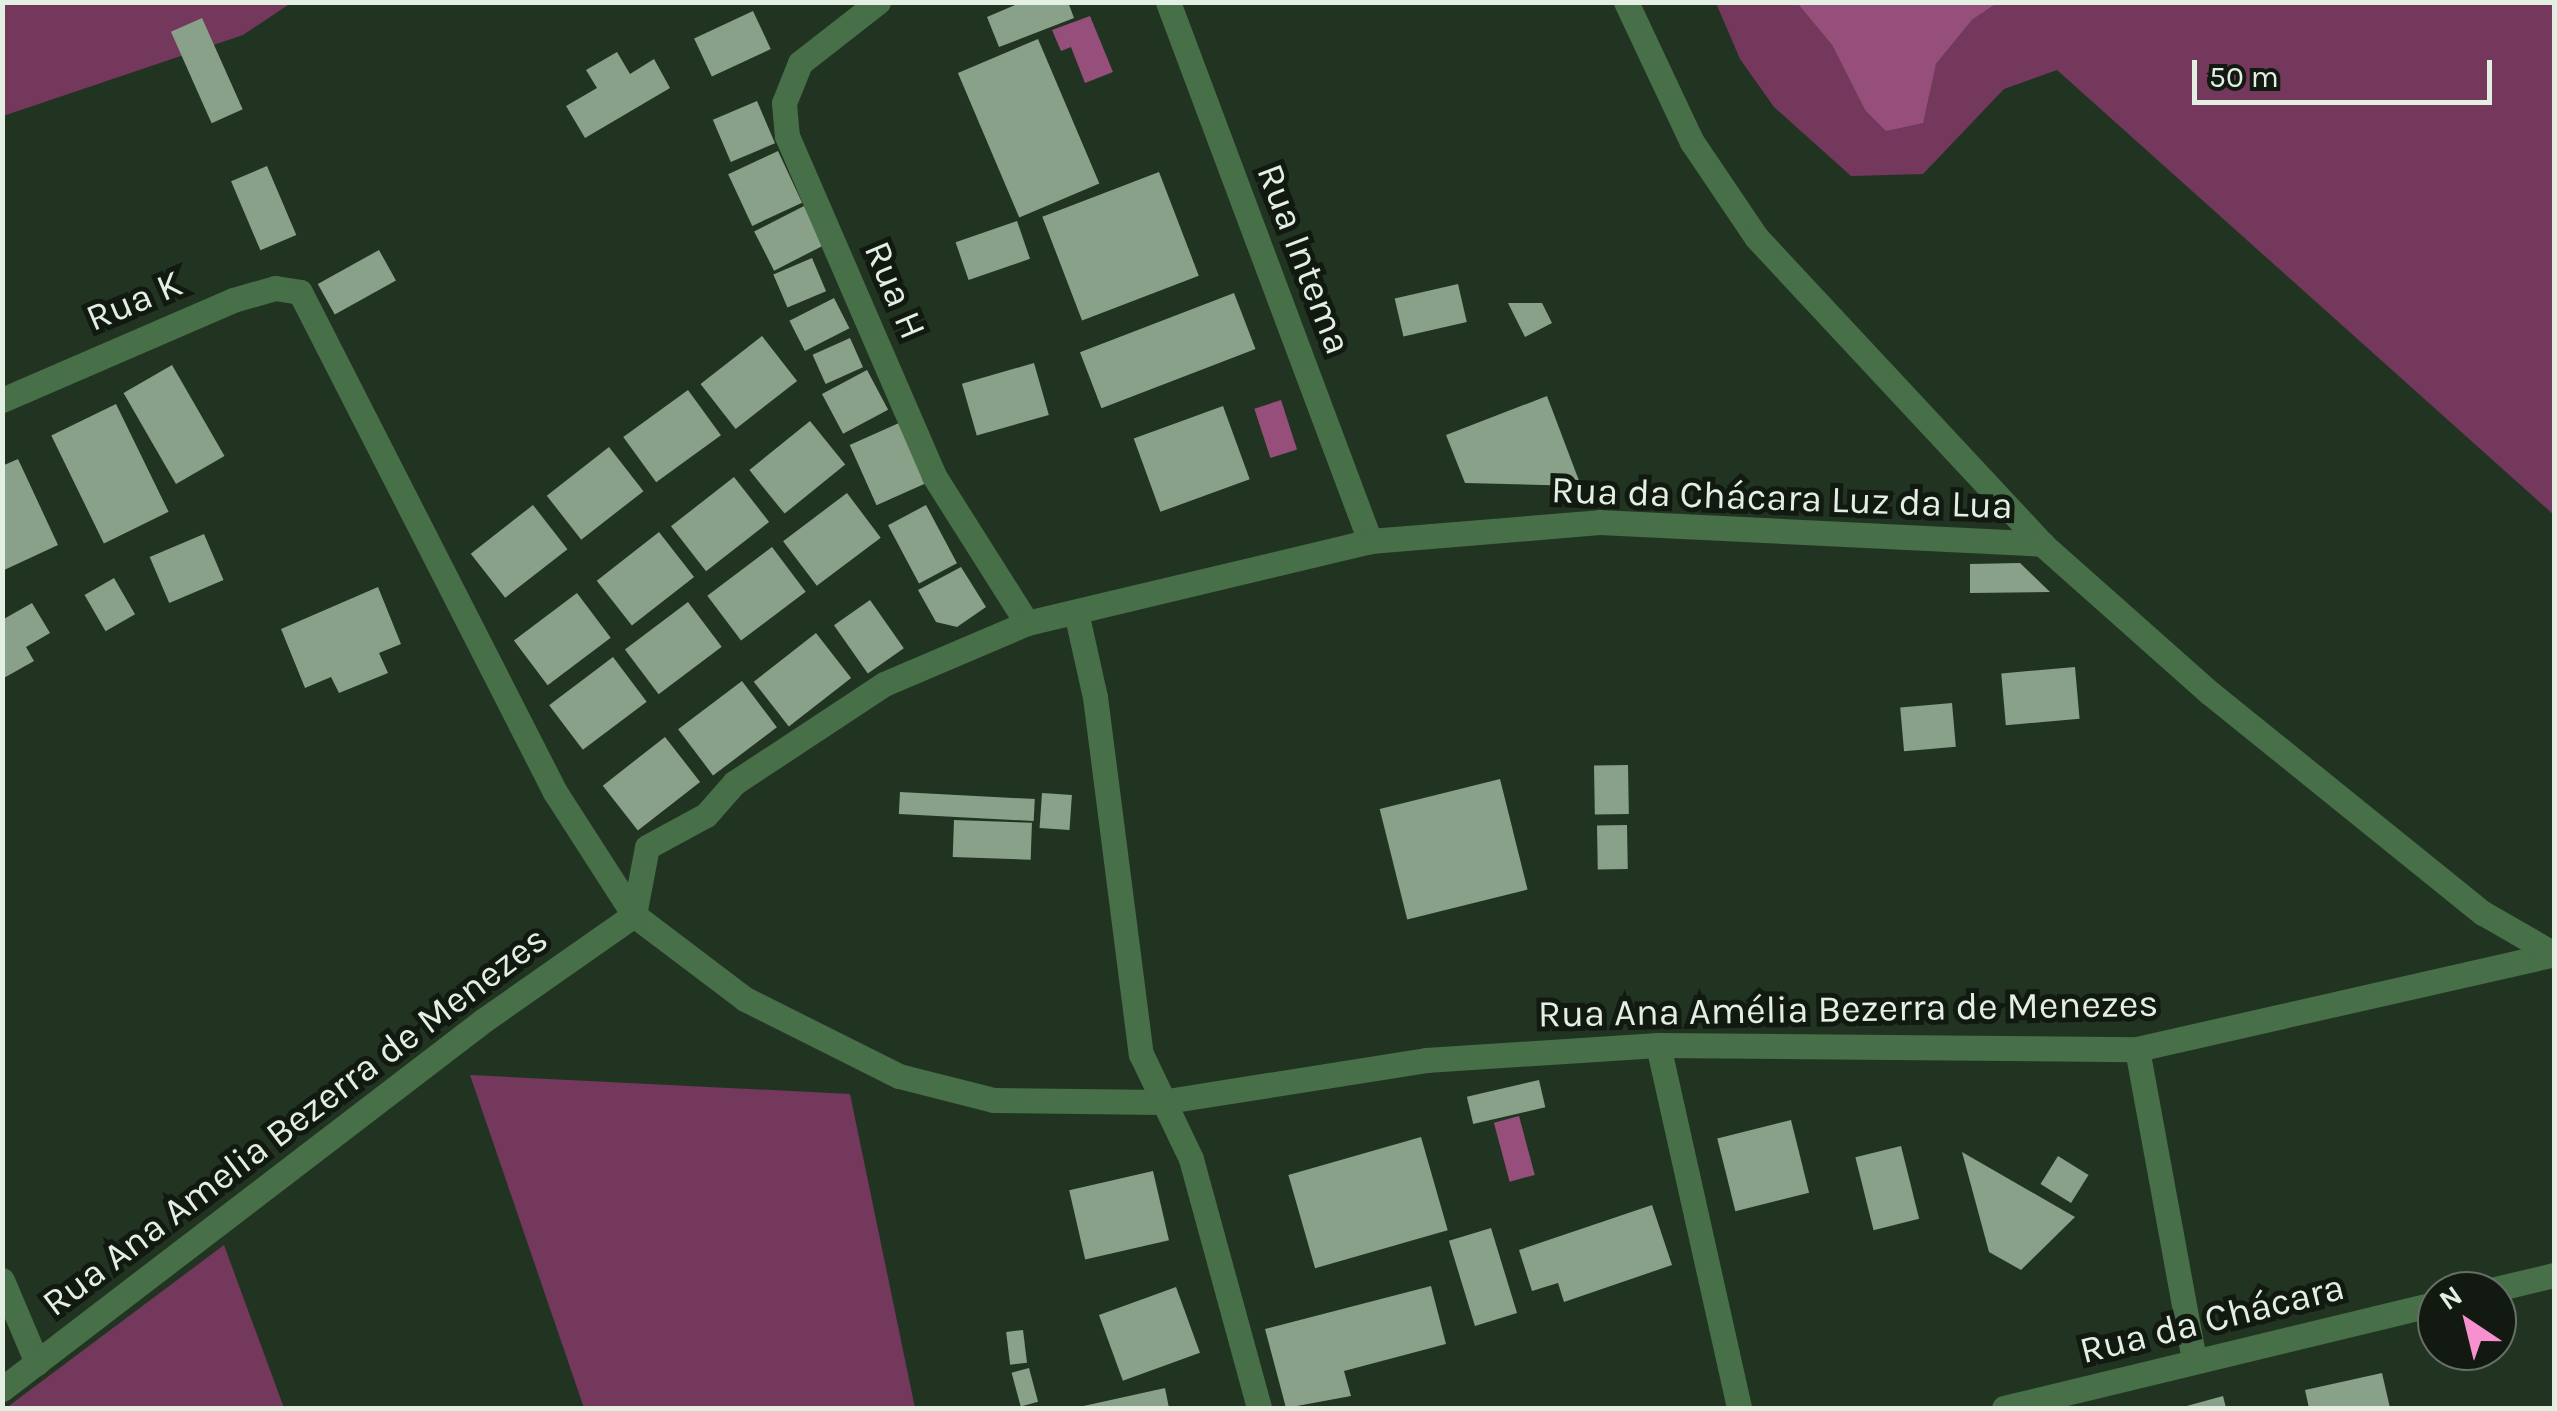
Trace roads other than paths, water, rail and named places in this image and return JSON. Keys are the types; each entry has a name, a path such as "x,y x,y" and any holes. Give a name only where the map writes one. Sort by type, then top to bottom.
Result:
{"street":[{"name":"Rua H","path":"878,2 800,62 784,102 787,136 934,476 1027,622"},
{"name":"Rua Intema","path":"1168,2 1370,541"},
{"path":"1626,2 1692,142 1756,237 2042,544"},
{"name":"Rua K","path":"2,400 233,300 275,288 300,292"},
{"name":"Rua Ana Amélia Bezerra de Menezes","path":"300,292 474,641 555,792 634,916 745,1000 899,1076 994,1100 1161,1102 1426,1060 1658,1045 2137,1049 2554,954"},
{"name":"Rua da Chácara Luz da Lua","path":"634,916 647,847 706,815 734,783 884,684 1027,622 1370,541 1599,522 2042,544 2210,694 2483,913 2554,954"},
{"path":"1076,612 1095,697 1141,1054 1191,1159 1259,1408"},
{"name":"Rua Ana Amelia Bezerra de Menezes","path":"2,1389 484,1020 634,916"},
{"path":"1658,1045 1739,1408"},
{"path":"2137,1049 2194,1361"},
{"path":"2517,1284 2554,1275"},
{"path":"2,1280 37,1362"},
{"name":"Rua da Chácara","path":"2004,1408 2417,1308"}]}
